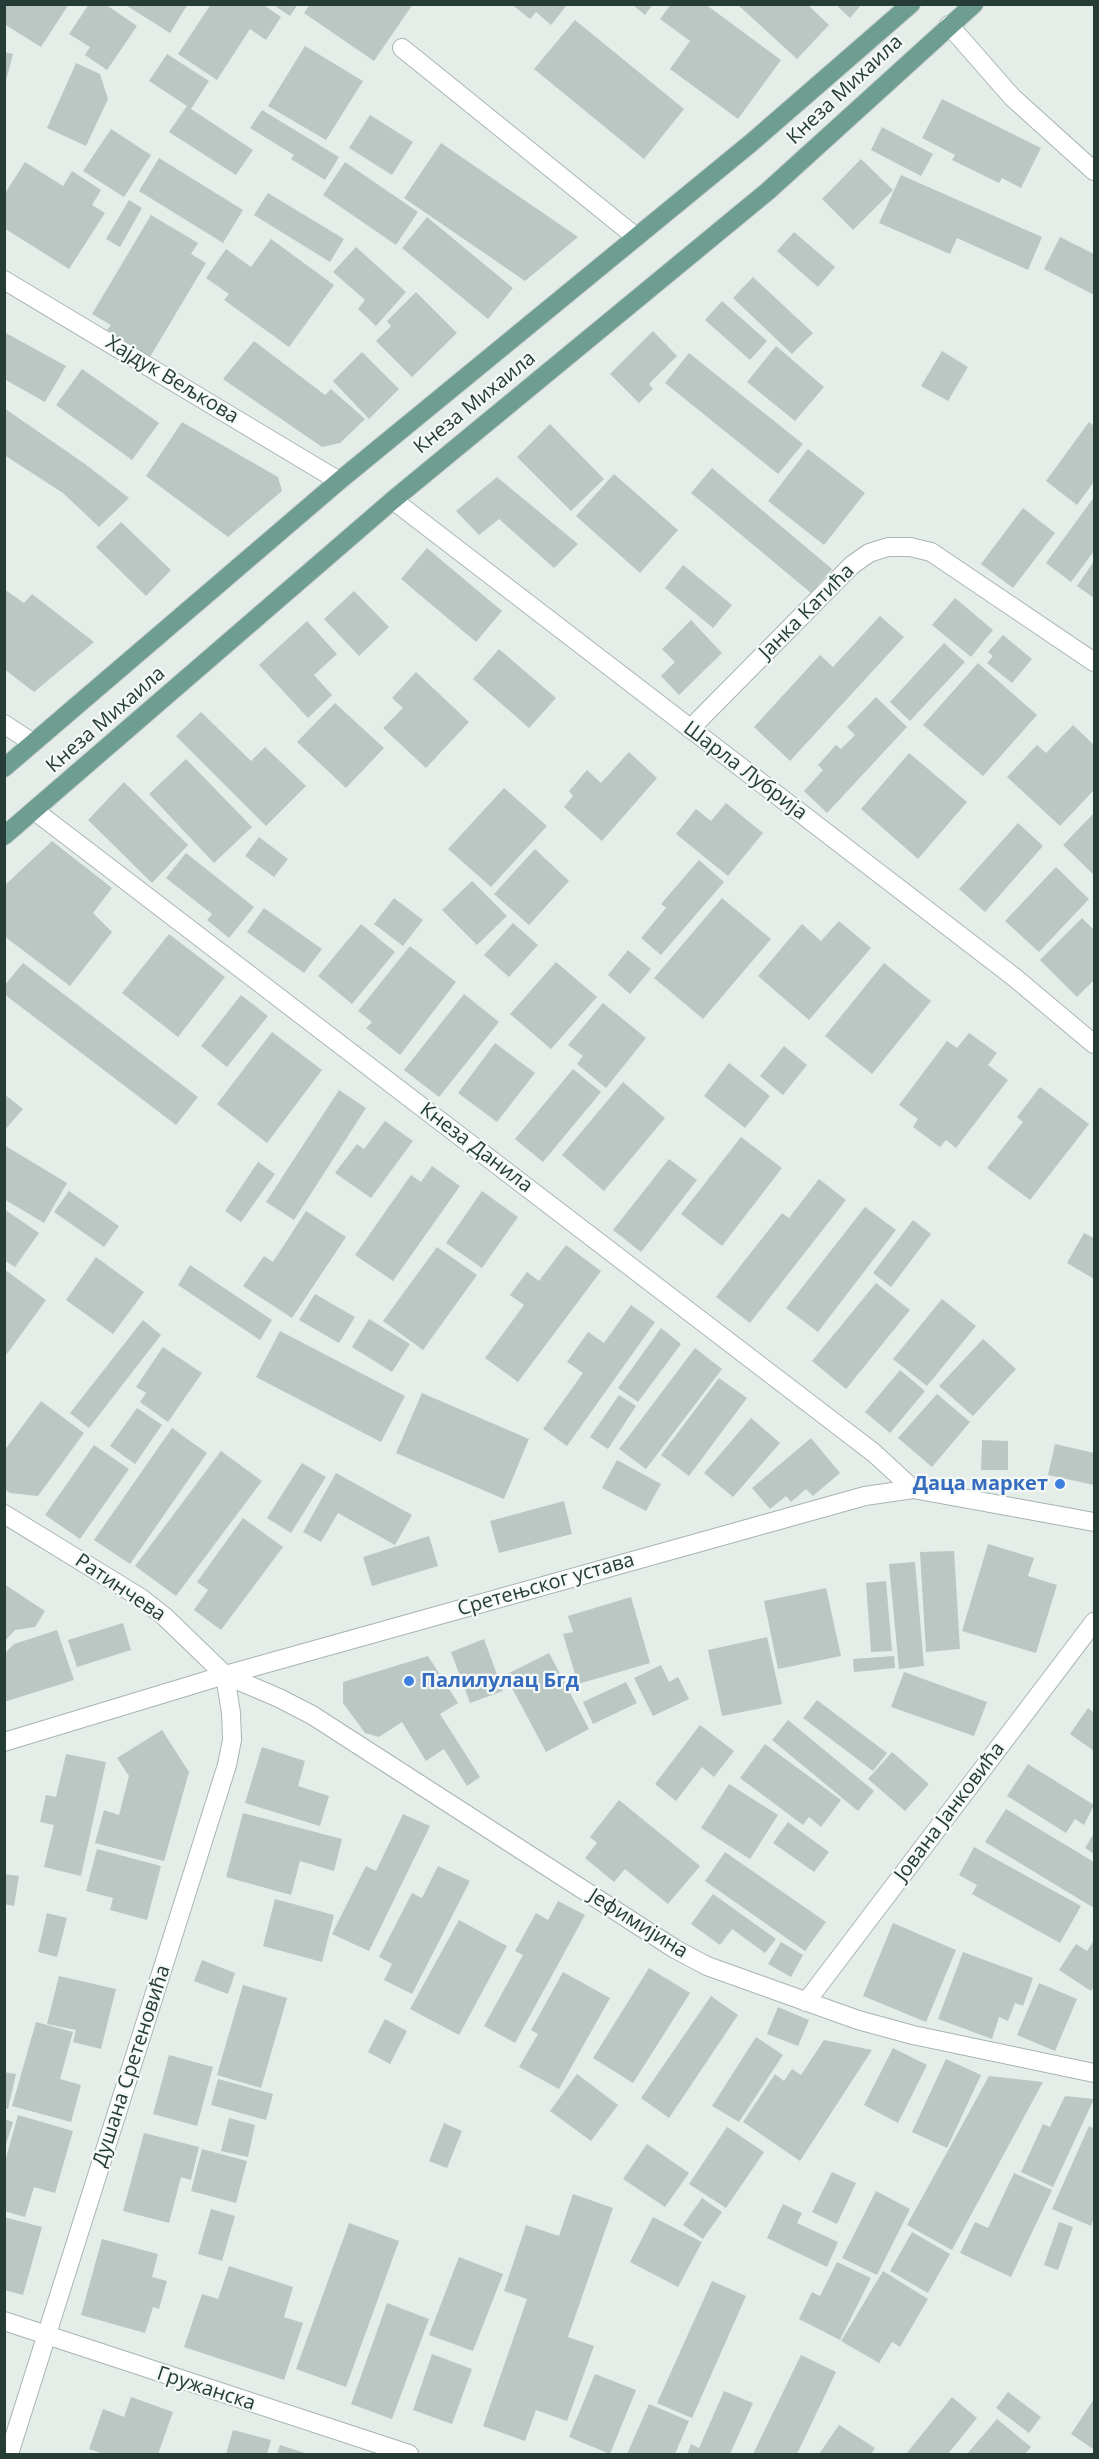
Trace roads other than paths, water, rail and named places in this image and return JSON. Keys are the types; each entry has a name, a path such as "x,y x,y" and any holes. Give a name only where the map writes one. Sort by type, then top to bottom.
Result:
{"main road":[{"name":"Кнеза Михаила","path":"4,768 339,481 751,143 911,4"},
{"name":"Кнеза Михаила","path":"4,836 393,500 768,191 974,4"}],"street":[{"path":"949,25 1012,97 1095,171"},
{"path":"402,48 636,237"},
{"name":"Хајдук Вељкова","path":"4,280 339,481"},
{"name":"Шарла Лубрија","path":"393,500 1014,977 1095,1044"},
{"name":"Јанка Катића","path":"690,729 852,565 869,554 888,547 910,547 931,552 1095,662"},
{"path":"4,724 33,743"},
{"name":"Кнеза Данила","path":"35,811 874,1453 913,1489"},
{"name":"Сретењског устава","path":"4,1742 225,1675 865,1496 913,1489 1095,1522"},
{"name":"Ратинчева","path":"4,1514 141,1598 164,1616 225,1675"},
{"name":"Јована Јанковића","path":"806,2002 1095,1622"},
{"name":"Јефимијина","path":"225,1675 312,1715 675,1949 707,1966 806,2002 913,2035 1095,2073"},
{"name":"Душана Сретеновића","path":"9,2454 227,1765 232,1740 231,1713 225,1675"},
{"name":"Гружанска","path":"4,2321 46,2337 409,2454"}],"place":[{"name":"Даца маркет","path":"1060,1484"},
{"name":"Палилулац Бгд","path":"409,1681"}]}
